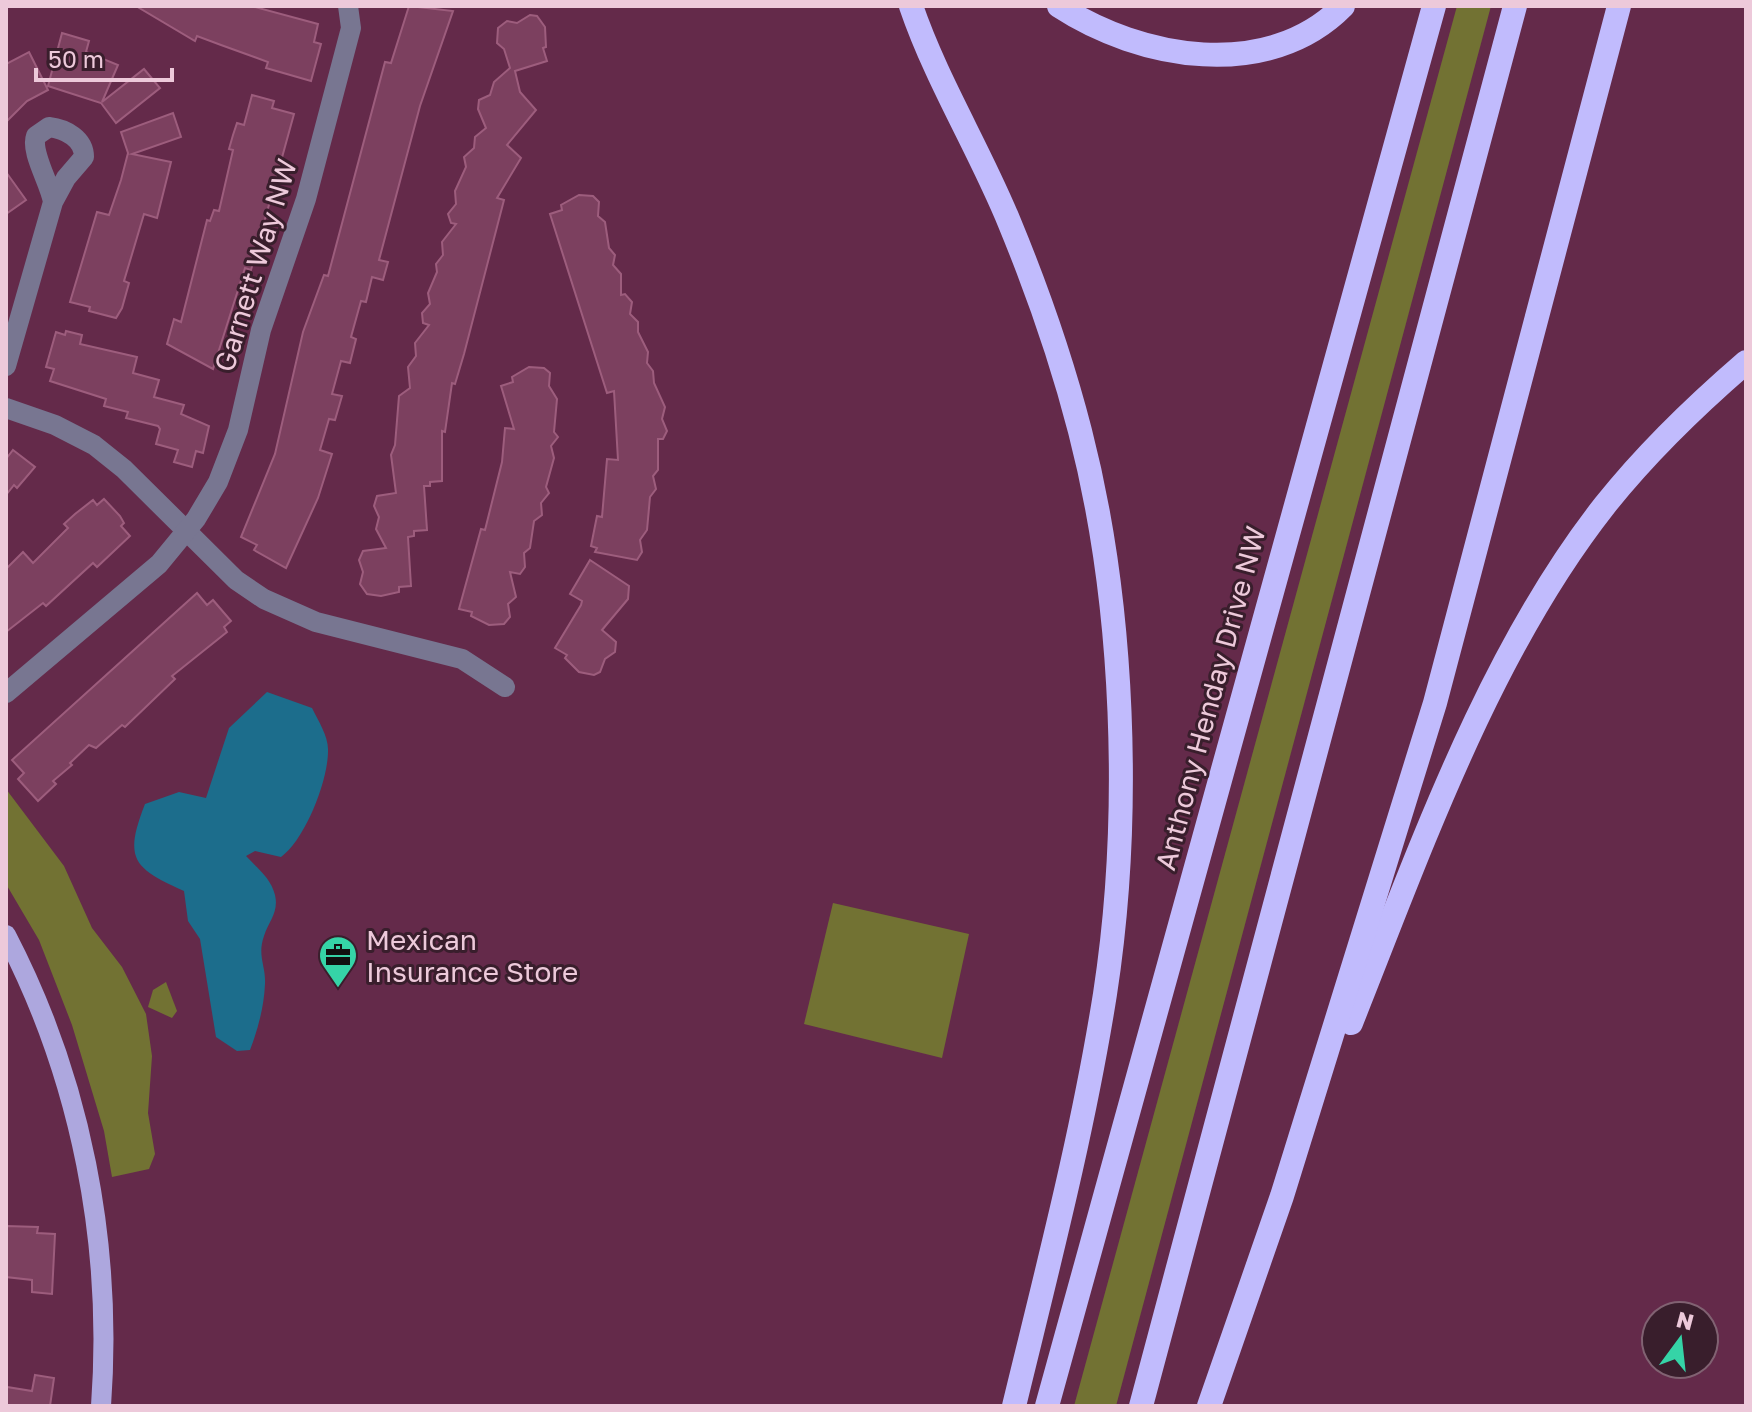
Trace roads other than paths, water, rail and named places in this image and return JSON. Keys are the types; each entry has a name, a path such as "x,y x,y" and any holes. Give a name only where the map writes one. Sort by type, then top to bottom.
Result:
{"highway":[{"path":"1059,6 1109,35 1134,43 1187,54 1214,54 1263,49 1302,35 1343,6"},
{"name":"Anthony Henday Drive NW","path":"1047,1406 1434,6"},
{"path":"1141,1406 1515,6"},
{"path":"1209,1406 1282,1196 1435,703 1619,6"},
{"path":"912,7 1010,224 1080,431 1102,547 1120,708 1114,904 1105,991 1067,1185 1014,1406"},
{"path":"1282,1196 1441,796 1521,634 1605,505 1688,412 1746,362"}],"main road":[{"path":"6,935 49,1032 69,1091 88,1175 101,1263 101,1406"}],"street":[{"name":"Garnett Way NW","path":"6,693 134,588 187,531 214,489 232,449 261,330 314,170 351,28 348,6"},
{"path":"6,366 53,202"},
{"path":"6,408 55,425 94,445 124,469 236,580 277,607 325,625 462,659 505,687"}],"water":[{"path":"267,692 312,708 326,739 327,762 314,808 290,849 281,857 255,851 246,856 270,883 276,906 262,943 265,984 258,1026 250,1050 237,1051 216,1037 200,939 188,921 184,891 144,868 134,850 135,838 145,804 179,792 206,798 229,728"}],"place":[{"name":"Mexican Insurance Store","path":"338,989"}]}
